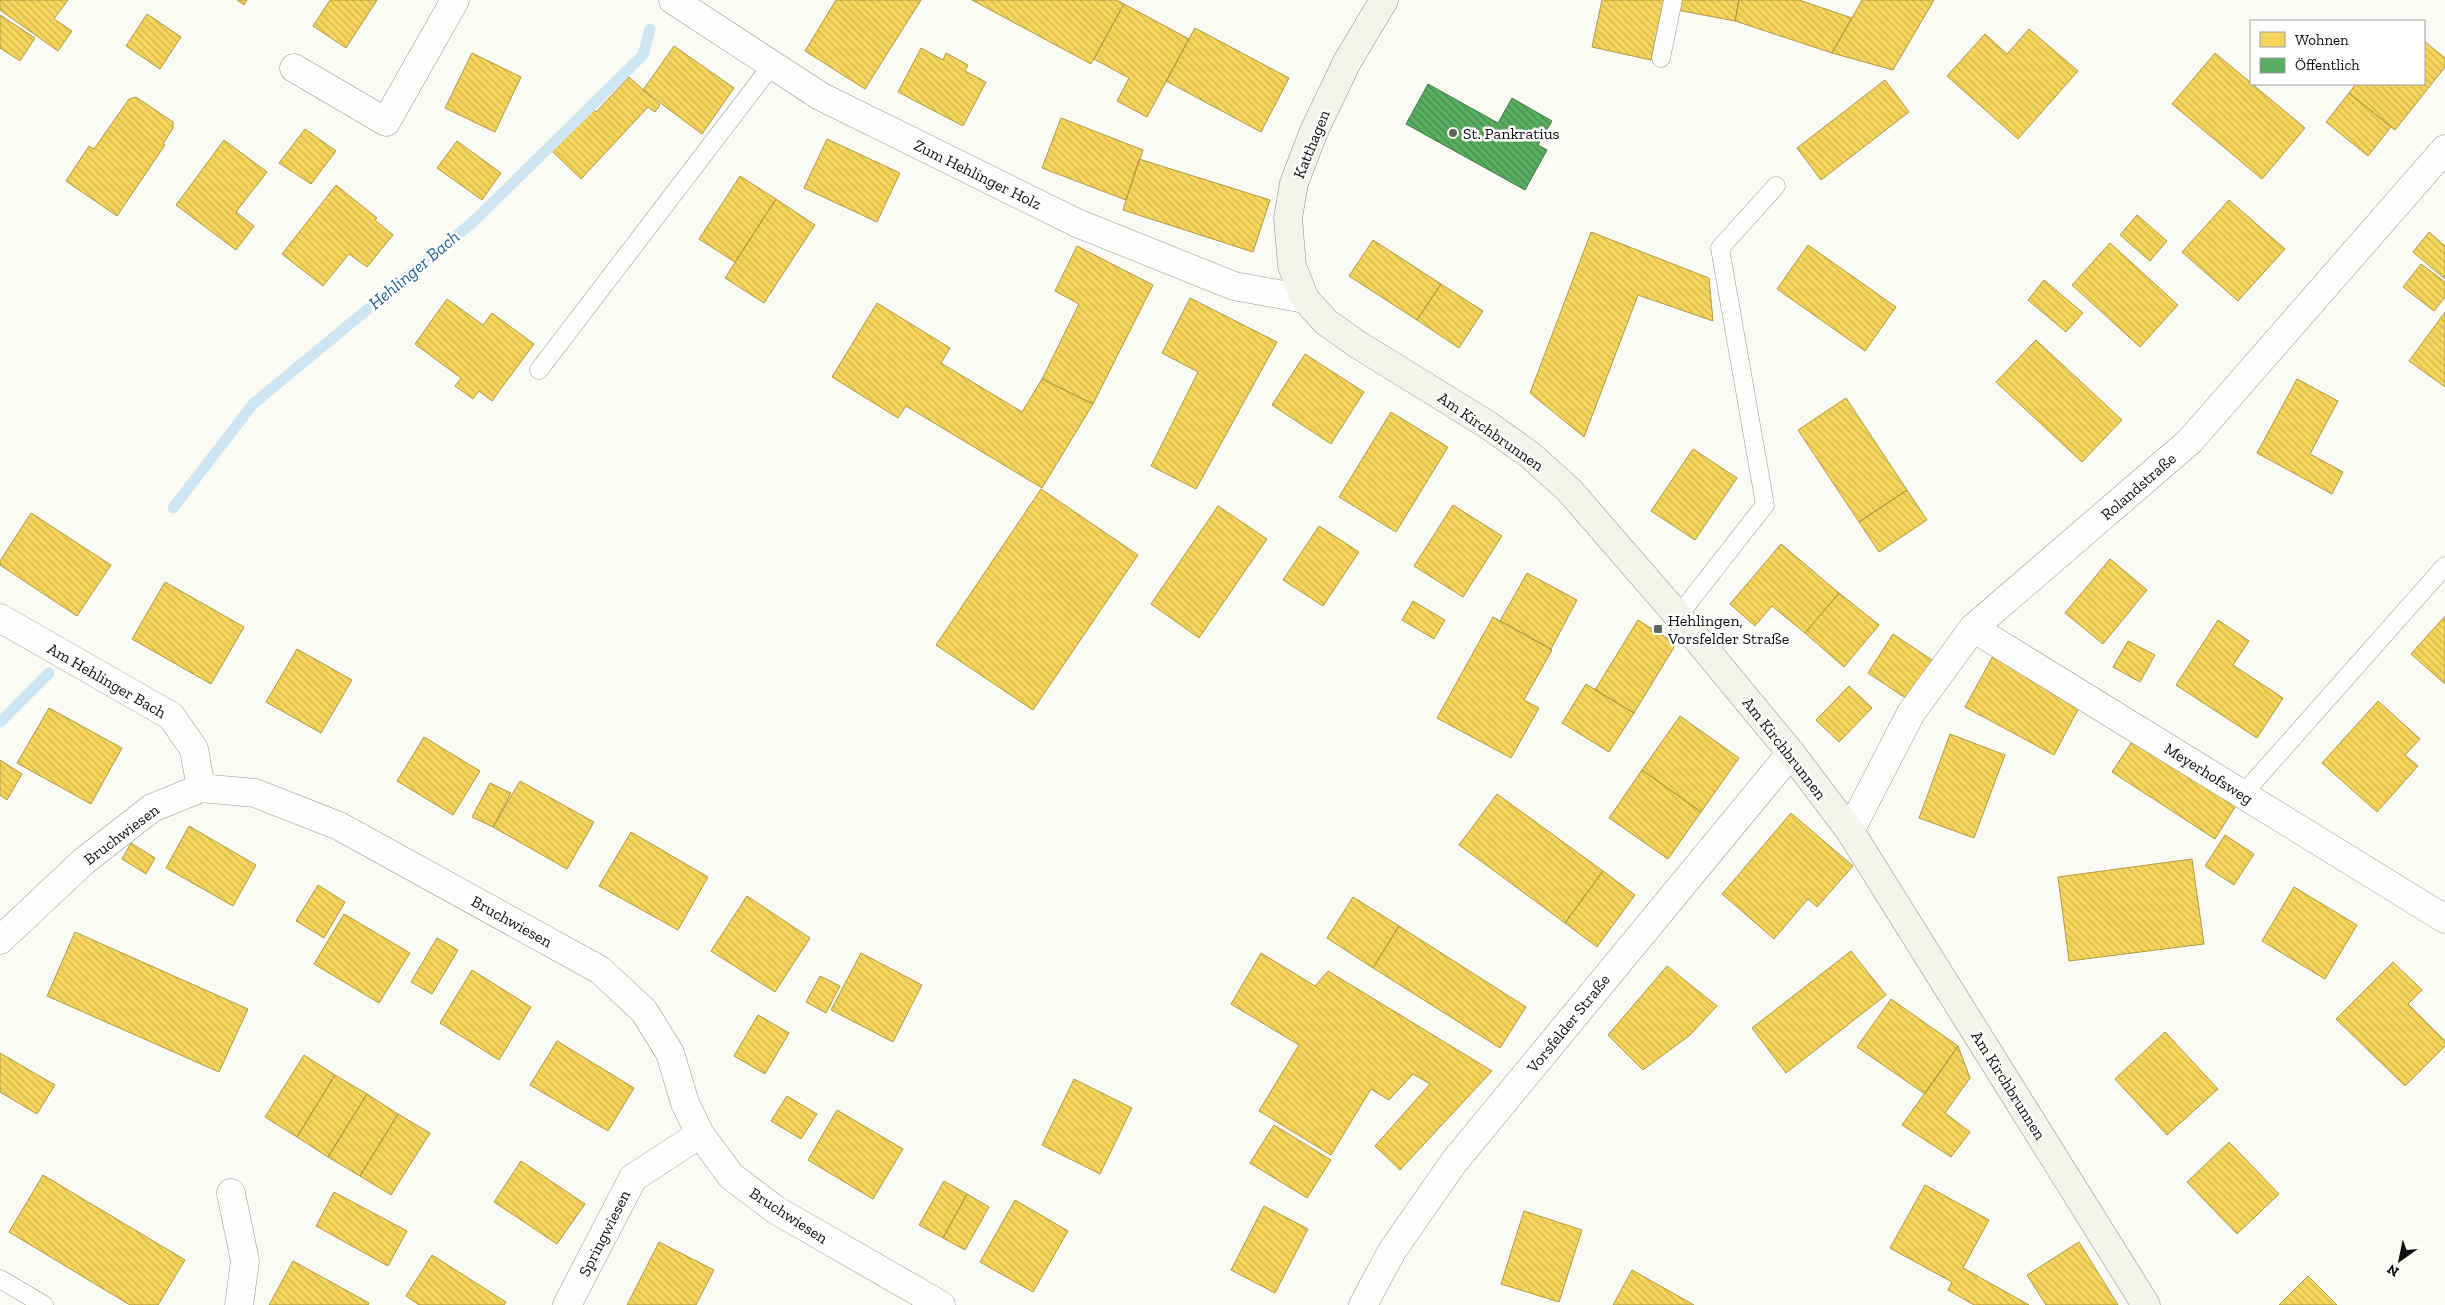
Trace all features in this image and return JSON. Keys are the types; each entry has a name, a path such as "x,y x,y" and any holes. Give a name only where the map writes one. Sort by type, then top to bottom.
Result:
{"main road":[{"name":"Katthagen","path":"1305,299 1292,266 1291,256 1288,218 1294,183 1314,131 1339,79 1384,0"},
{"name":"Am Kirchbrunnen","path":"1305,299 1326,322 1357,344 1488,425 1530,455 1569,490 1678,616 1791,753 1850,831 2146,1305"}],"street":[{"path":"294,68 386,122 454,0"},
{"name":"Zum Hehlinger Holz","path":"673,0 820,96 1077,222 1234,286 1305,299"},
{"name":"Rolandstraße","path":"1850,831 1911,713 1973,628 2190,441 2445,149"},
{"name":"Am Hehlinger Bach","path":"0,618 171,716 194,749 201,788"},
{"name":"Meyerhofsweg","path":"1973,628 2445,919"},
{"name":"Vorsfelder Straße","path":"1363,1305 1392,1251 1454,1162 1791,753"},
{"name":"Bruchwiesen","path":"0,940 84,861 152,808 201,788 255,792 339,826 600,970 644,1011 670,1053 685,1103 700,1134 730,1176 776,1210 941,1305"},
{"name":"Springwiesen","path":"567,1305 633,1178 700,1134"},
{"path":"231,1193 245,1261 239,1305"}],"lane":[{"path":"1661,58 1673,0"},
{"path":"539,370 772,65"},
{"path":"1678,616 1765,505 1720,248 1776,186"},
{"path":"2243,794 2445,566"},
{"path":"0,1279 44,1305"}],"building: Wohnen":[{"path":"0,0 68,0 54,19 72,31 58,51 0,10"},
{"path":"237,0 247,0 244,5"},
{"path":"330,0 377,0 346,48 313,26"},
{"path":"836,0 921,0 865,89 805,51"},
{"path":"972,0 1117,0 1124,4 1091,64"},
{"path":"1602,0 1664,0 1651,60 1592,47"},
{"path":"1679,0 1739,0 1735,21 1677,10"},
{"path":"1739,0 1799,0 1852,18 1832,53 1735,21"},
{"path":"1862,0 1934,0 1893,70 1832,53"},
{"path":"1124,4 1189,39 1147,117 1117,101 1129,78 1094,59"},
{"path":"147,14 181,37 160,69 126,46"},
{"path":"0,15 35,38 20,61 0,48"},
{"path":"1195,28 1289,78 1261,132 1166,81"},
{"path":"2029,29 2078,71 2018,139 1947,76 1985,34 2007,54"},
{"path":"2425,42 2445,58 2445,67 2395,130 2349,93 2355,85 2425,85"},
{"path":"674,46 734,88 702,134 643,90"},
{"path":"921,48 943,60 946,53 968,65 965,71 986,82 963,126 898,92"},
{"path":"472,53 521,77 495,132 445,108"},
{"path":"2215,53 2250,82 2250,85 2253,85 2305,128 2262,179 2172,104"},
{"path":"629,77 660,105 655,112 648,107 581,179 552,151 592,108 596,112"},
{"path":"1885,80 1909,112 1821,180 1797,148"},
{"path":"2349,93 2391,127 2368,156 2326,122"},
{"path":"136,97 173,122 173,128 163,144 165,145 117,216 66,181 89,146 94,149 129,99"},
{"path":"1061,118 1143,150 1126,200 1042,168"},
{"path":"305,129 336,151 311,184 279,163"},
{"path":"827,139 900,173 877,222 804,188"},
{"path":"224,140 267,172 236,212 254,226 236,250 176,205"},
{"path":"457,141 501,173 482,200 437,168"},
{"path":"1139,159 1270,200 1253,252 1123,210"},
{"path":"740,176 776,199 735,262 699,239"},
{"path":"336,185 377,218 375,220 393,235 367,267 349,254 323,286 282,254"},
{"path":"776,199 815,225 764,303 725,278"},
{"path":"2229,200 2285,249 2238,301 2182,252"},
{"path":"2137,215 2167,241 2150,261 2120,235"},
{"path":"1591,232 1709,278 1713,321 1638,295 1584,437 1530,393"},
{"path":"2429,232 2445,246 2445,279 2413,252"},
{"path":"1373,240 1441,284 1417,320 1349,276"},
{"path":"2110,243 2178,305 2140,347 2072,285"},
{"path":"1808,245 1896,307 1865,351 1777,289"},
{"path":"1077,246 1153,285 1093,404 1042,379 1079,304 1055,291"},
{"path":"2421,264 2445,282 2445,297 2434,311 2403,287"},
{"path":"2044,280 2083,313 2066,332 2028,300"},
{"path":"1441,284 1483,311 1459,348 1417,320"},
{"path":"1190,298 1277,342 1196,489 1151,466 1198,372 1162,353"},
{"path":"447,299 483,325 492,313 534,344 492,401 479,391 473,399 455,386 461,378 415,344"},
{"path":"877,303 950,348 941,363 1022,412 1042,379 1093,404 1042,488 906,406 898,418 832,377"},
{"path":"2445,312 2445,387 2409,361"},
{"path":"2036,340 2122,420 2082,462 1996,382"},
{"path":"1305,354 1364,392 1331,444 1272,405"},
{"path":"2297,379 2338,401 2310,454 2343,472 2332,494 2257,453"},
{"path":"1846,398 1907,490 1859,522 1798,430"},
{"path":"1391,412 1448,447 1396,532 1339,497"},
{"path":"1693,449 1737,478 1695,540 1651,511"},
{"path":"1041,489 1138,555 1033,710 936,645"},
{"path":"1907,490 1927,520 1879,552 1859,522"},
{"path":"1453,505 1502,536 1463,597 1414,566"},
{"path":"1218,506 1267,539 1199,638 1151,604"},
{"path":"31,513 111,565 77,616 0,565 0,561"},
{"path":"1319,526 1359,552 1323,606 1283,580"},
{"path":"1781,544 1839,593 1805,633 1772,606 1755,626 1730,604"},
{"path":"2110,559 2147,590 2103,644 2065,613"},
{"path":"1527,573 1577,600 1551,649 1500,621"},
{"path":"165,582 244,627 211,684 132,639"},
{"path":"1839,593 1879,625 1844,667 1805,633"},
{"path":"1413,601 1445,620 1434,639 1402,620"},
{"path":"2445,616 2445,684 2411,654"},
{"path":"1493,617 1552,650 1524,700 1539,708 1511,758 1437,718"},
{"path":"1638,620 1676,644 1634,713 1595,690"},
{"path":"2218,620 2249,641 2233,665 2283,698 2257,738 2176,685"},
{"path":"1893,634 1932,660 1907,699 1868,673"},
{"path":"2128,641 2155,655 2140,682 2113,667"},
{"path":"297,649 352,680 321,733 266,702"},
{"path":"1994,654 2082,702 2054,755 1965,707"},
{"path":"1586,684 1634,713 1609,752 1562,723"},
{"path":"1849,686 1872,708 1839,742 1816,720"},
{"path":"2378,701 2420,739 2405,755 2418,766 2377,812 2322,763"},
{"path":"49,708 122,748 91,804 17,763"},
{"path":"1680,716 1739,758 1701,812 1642,770"},
{"path":"1950,734 2005,755 1974,838 1919,818"},
{"path":"424,737 480,771 453,815 397,781"},
{"path":"2135,737 2237,804 2215,839 2112,772"},
{"path":"0,760 22,774 7,800 0,795"},
{"path":"1642,770 1701,812 1668,859 1609,818"},
{"path":"520,781 594,822 567,869 493,827"},
{"path":"490,783 511,793 493,827 472,817"},
{"path":"1497,794 1603,871 1565,923 1459,845"},
{"path":"1791,813 1853,866 1817,907 1808,899 1774,939 1722,894"},
{"path":"189,826 256,865 233,906 166,868"},
{"path":"631,832 708,877 678,930 599,886"},
{"path":"2225,835 2254,854 2234,885 2205,866"},
{"path":"131,843 155,858 146,874 122,859"},
{"path":"2192,859 2204,944 2069,961 2058,877"},
{"path":"1603,871 1635,895 1597,947 1565,923"},
{"path":"318,885 345,902 324,938 296,921"},
{"path":"2294,887 2357,925 2325,979 2262,941"},
{"path":"747,896 810,938 775,992 711,951"},
{"path":"1353,897 1399,926 1373,968 1327,938"},
{"path":"344,914 410,953 379,1003 314,964"},
{"path":"1399,926 1526,1007 1500,1048 1373,968"},
{"path":"75,932 248,1009 219,1072 47,996"},
{"path":"437,938 458,950 432,994 411,982"},
{"path":"1851,951 1886,995 1786,1073 1752,1028"},
{"path":"861,953 922,985 893,1042 831,1010"},
{"path":"1261,953 1315,986 1328,971 1492,1071 1400,1170 1375,1146 1430,1084 1413,1074 1389,1100 1371,1089 1331,1155 1259,1111 1299,1045 1231,1004"},
{"path":"2393,962 2422,990 2408,1004 2445,1041 2445,1046 2405,1086 2336,1019"},
{"path":"1667,966 1717,1006 1690,1035 1643,1070 1608,1035"},
{"path":"472,970 531,1007 499,1060 440,1023"},
{"path":"820,976 840,986 826,1013 806,1002"},
{"path":"1891,999 1958,1046 1925,1094 1857,1047"},
{"path":"758,1015 789,1033 765,1074 734,1056"},
{"path":"2165,1032 2218,1089 2167,1135 2115,1079"},
{"path":"557,1041 634,1088 608,1131 530,1085"},
{"path":"1958,1046 1970,1078 1945,1113 1970,1132 1951,1157 1902,1125"},
{"path":"0,1053 55,1085 37,1114 0,1092"},
{"path":"304,1055 335,1075 297,1137 265,1117"},
{"path":"335,1075 367,1094 328,1157 297,1137"},
{"path":"1074,1079 1132,1108 1100,1174 1042,1145"},
{"path":"367,1094 398,1114 360,1176 328,1157"},
{"path":"787,1096 817,1114 801,1139 771,1121"},
{"path":"837,1110 903,1149 873,1199 808,1160"},
{"path":"398,1114 430,1133 391,1195 360,1176"},
{"path":"1274,1125 1331,1160 1307,1198 1250,1163"},
{"path":"2229,1142 2279,1194 2237,1234 2187,1182"},
{"path":"521,1161 585,1204 557,1244 494,1202"},
{"path":"43,1175 185,1260 158,1305 130,1305 9,1232"},
{"path":"944,1181 967,1194 943,1238 919,1225"},
{"path":"1925,1185 1989,1220 1963,1268 2029,1305 1974,1305 1948,1290 1952,1282 1890,1248"},
{"path":"334,1192 407,1231 388,1266 316,1226"},
{"path":"967,1194 989,1207 965,1250 943,1238"},
{"path":"1015,1200 1068,1231 1033,1292 980,1262"},
{"path":"1264,1206 1308,1229 1275,1293 1231,1270"},
{"path":"1524,1211 1582,1230 1559,1302 1501,1284"},
{"path":"659,1242 714,1270 696,1305 627,1305"},
{"path":"2079,1242 2118,1305 2046,1305 2027,1275"},
{"path":"432,1255 506,1302 504,1305 419,1305 406,1296"},
{"path":"293,1261 369,1303 368,1305 269,1305"},
{"path":"1632,1270 1694,1305 1613,1305"},
{"path":"2308,1276 2337,1305 2279,1305"}],"building: Öffentlich":[{"path":"1428,84 1498,123 1512,98 1552,121 1538,145 1547,150 1525,190 1406,124"}],"waterway":[{"name":"Hehlinger Bach","path":"173,508 253,404 473,222 643,55 650,29"},
{"name":"Hehlinger Bach","path":"0,722 49,673"}],"place":[{"name":"St. Pankratius","path":"1453,133"},
{"name":"Hehlingen, Vorsfelder Straße","path":"1658,629"}]}
